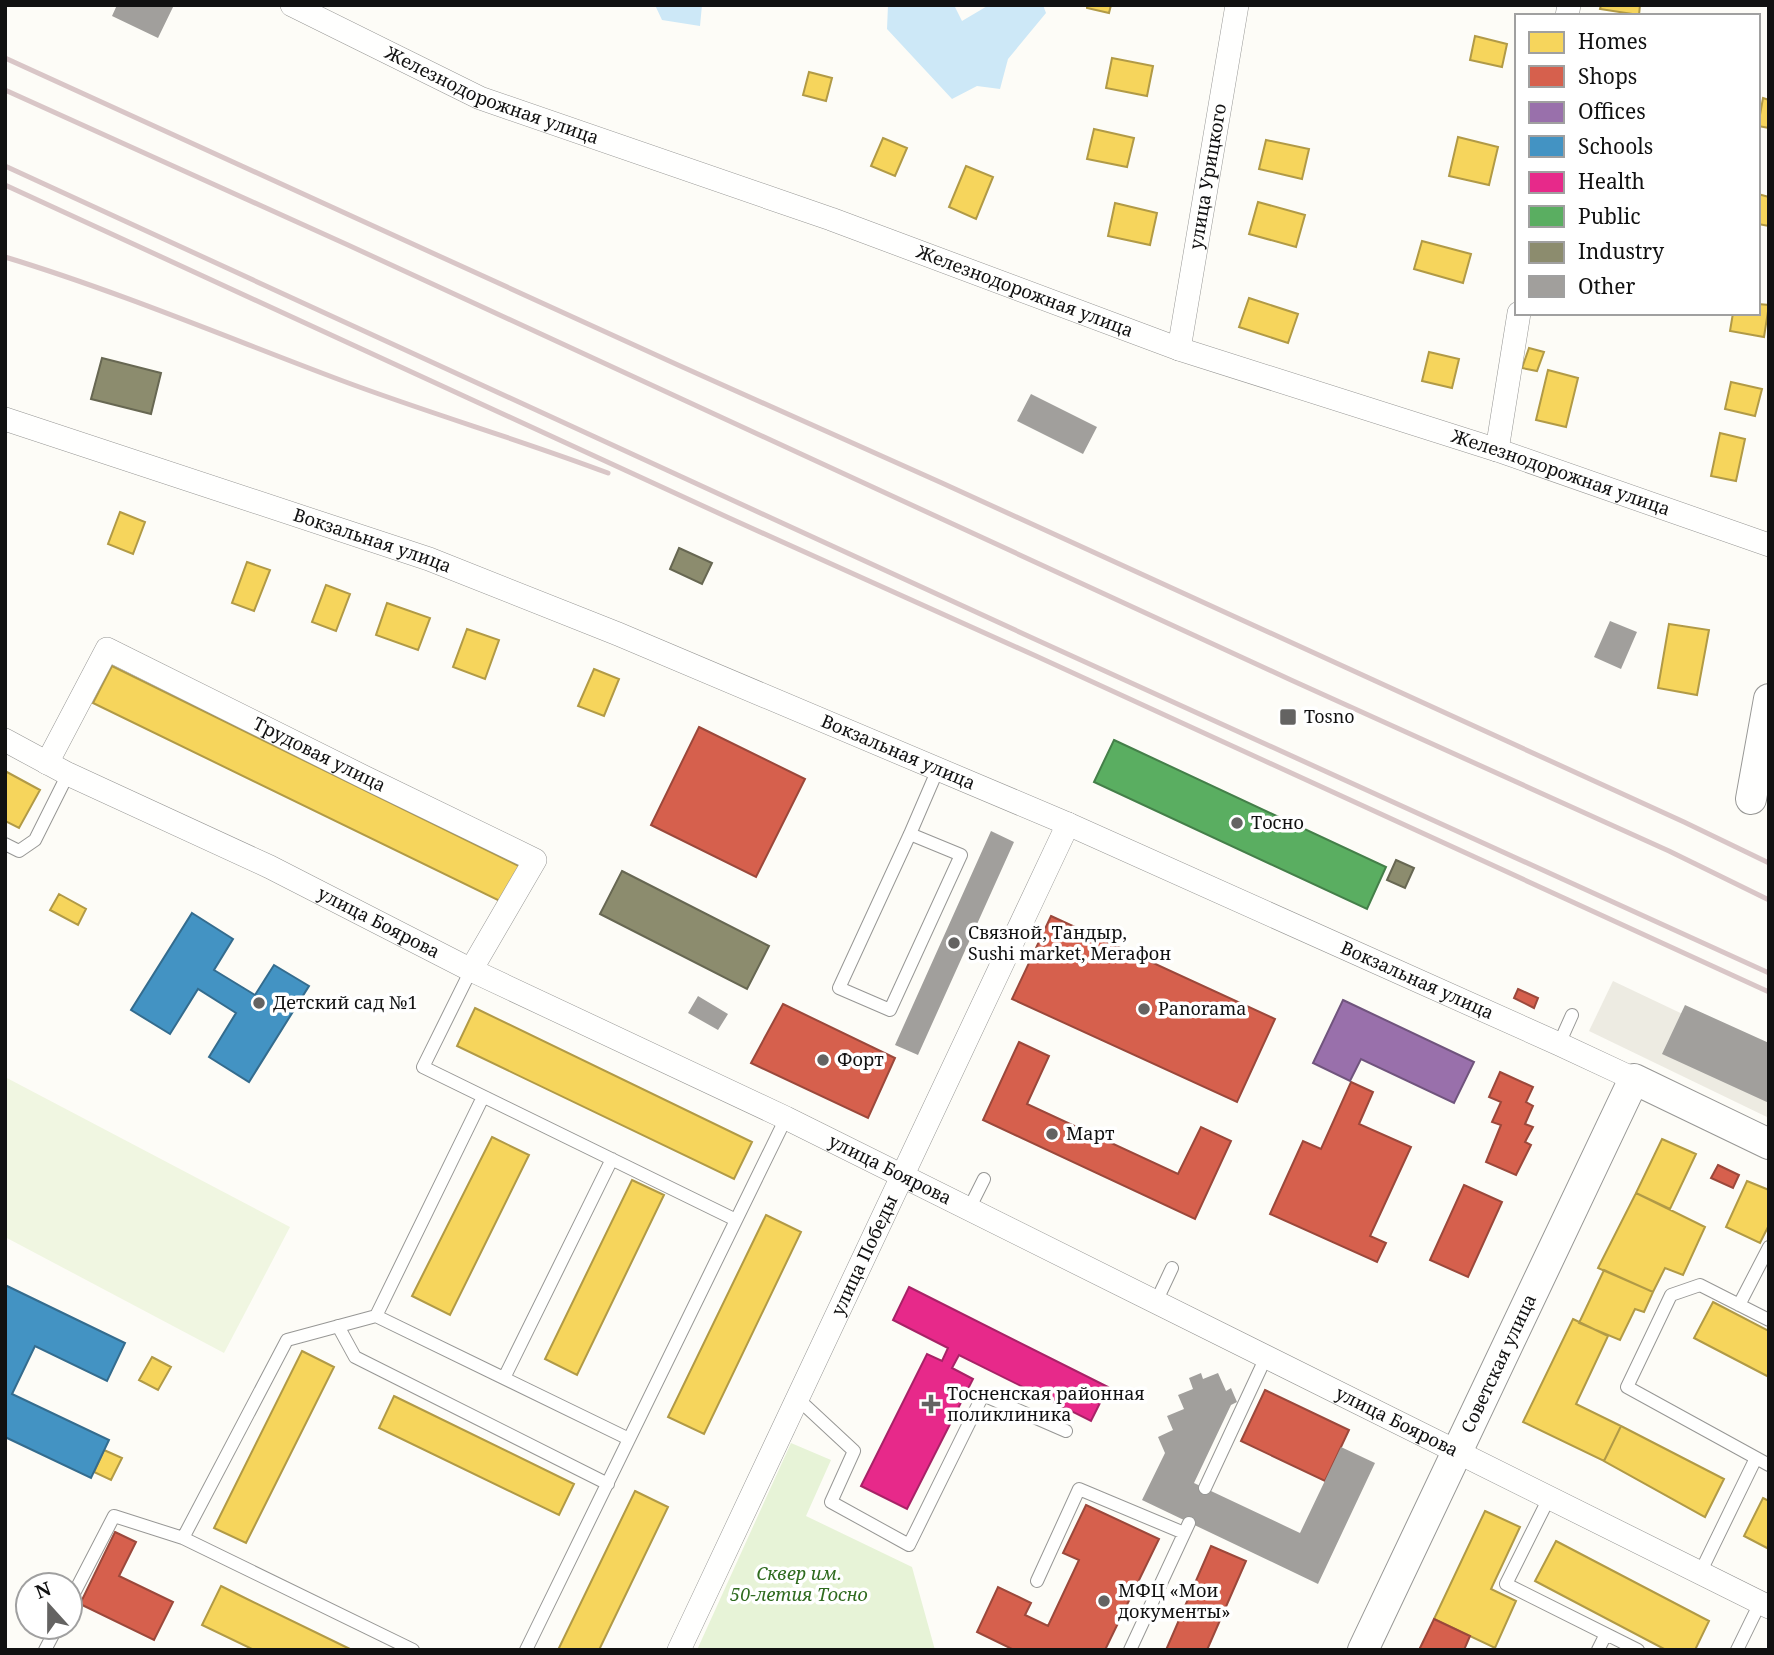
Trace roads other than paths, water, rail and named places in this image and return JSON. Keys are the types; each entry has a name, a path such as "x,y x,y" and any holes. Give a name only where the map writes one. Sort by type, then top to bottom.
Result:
{"street":[{"name":"Железнодорожная улица","path":"292,5 480,99 831,219 1179,349 1497,450 1769,545"},
{"name":"улица Урицкого","path":"1179,349 1237,5"},
{"path":"1497,450 1519,315"},
{"name":"Вокзальная улица","path":"5,419 429,559 644,644 1068,824 1559,1044 1769,1144"},
{"name":"Трудовая улица","path":"47,763 107,649 535,860 471,970"},
{"path":"1760,802 1769,699"},
{"name":"улица Боярова","path":"5,740 68,774 270,867 471,970 786,1118 1765,1605"},
{"name":"улица Победы","path":"679,1650 1068,824"},
{"name":"Советская улица","path":"1363,1650 1634,1079"}],"lane":[{"path":"910,834 961,855 890,1010 839,988 938,769"},
{"path":"5,844 19,851 35,840 68,774"},
{"path":"471,970 423,1067 736,1220"},
{"path":"1559,1044 1573,1015"},
{"path":"376,1316 483,1097"},
{"path":"526,1650 786,1118"},
{"path":"505,1378 612,1159"},
{"path":"969,1209 984,1180"},
{"path":"1739,1304 1769,1247"},
{"path":"1156,1302 1172,1268"},
{"path":"1769,1320 1700,1285 1671,1295 1627,1387 1769,1465"},
{"path":"183,1538 287,1340 376,1316 629,1439"},
{"path":"338,1326 355,1357 608,1484"},
{"path":"1205,1488 1266,1357"},
{"path":"798,1399 854,1451 831,1502 909,1545 983,1395 1066,1431"},
{"path":"1700,1573 1756,1458"},
{"path":"1037,1581 1079,1489 1186,1528 1130,1650"},
{"path":"1549,1498 1506,1584 1638,1650"},
{"path":"84,1574 114,1516 183,1538 413,1650"},
{"path":"1737,1650 1765,1605"},
{"path":"1598,1650 1606,1634"}],"water":[{"path":"655,5 702,5 700,26 662,20"},
{"path":"888,5 954,5 962,21 989,5 1043,5 1046,13 1008,59 1000,89 977,86 952,99 887,29"}],"railway":[{"path":"5,58 942,483 1769,863"},
{"path":"5,90 1669,851 1769,900"},
{"path":"5,166 1769,973"},
{"path":"5,185 1769,992"},
{"path":"5,257 133,301 376,393 608,473"}],"place":[{"name":"Tosno","path":"1288,717"},
{"name":"Тосно","path":"1237,823"},
{"name":"Связной, Тандыр, Sushi market, Мегафон","path":"954,943"},
{"name":"Детский сад №1","path":"259,1003"},
{"name":"Panorama","path":"1144,1009"},
{"name":"Форт","path":"823,1060"},
{"name":"Март","path":"1052,1134"},
{"name":"Тосненская районная поликлиника","path":"931,1404"},
{"name":"МФЦ «Мои документы»","path":"1104,1601"}],"park label":[{"name":"Сквер им. 50-летия Тосно","path":"799,1584"}]}
